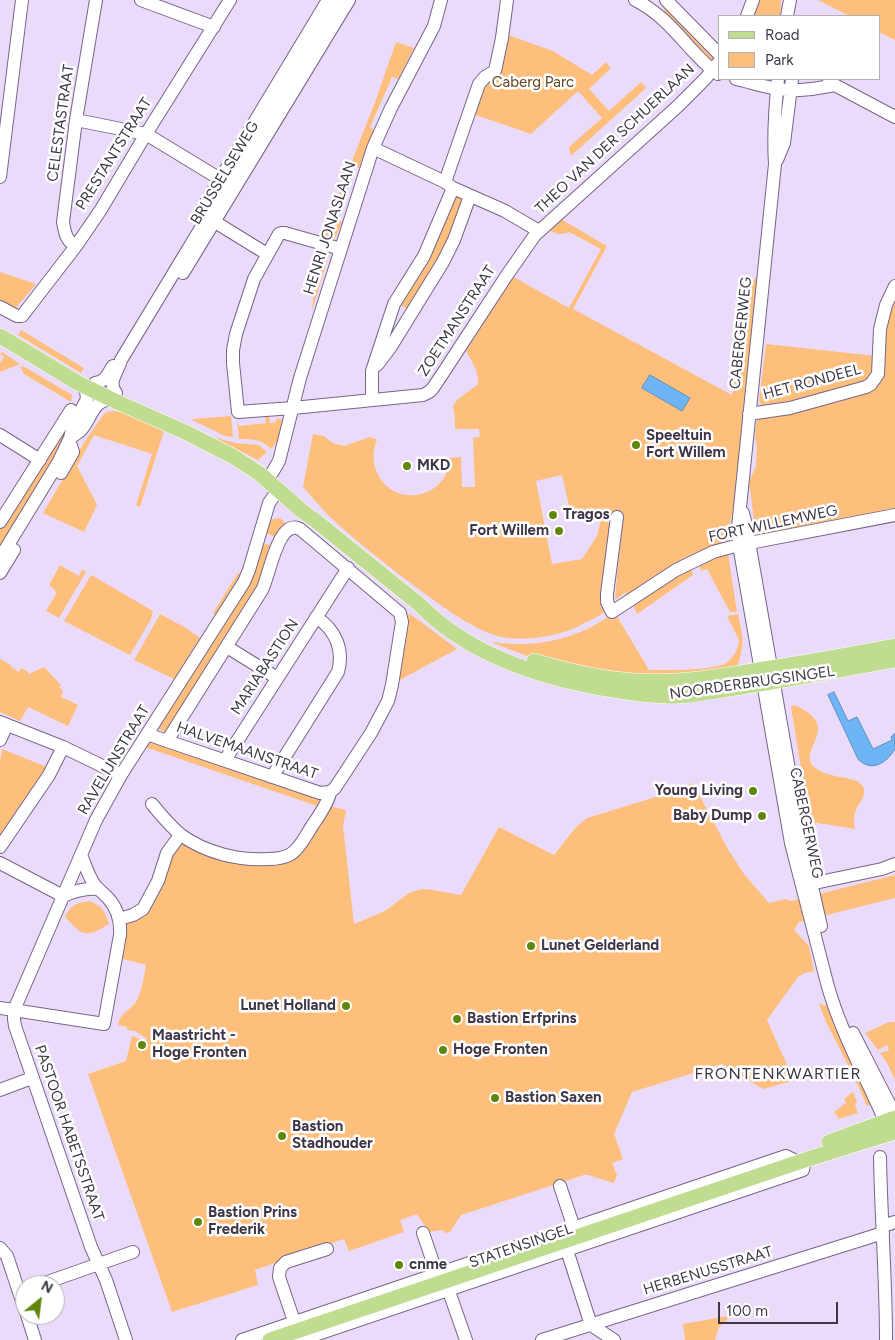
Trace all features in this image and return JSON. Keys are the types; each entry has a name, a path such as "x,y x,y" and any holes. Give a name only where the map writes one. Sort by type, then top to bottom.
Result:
{"main road":[{"path":"1,336 100,391 186,430"},
{"name":"NOORDERBRUGSINGEL","path":"186,430 238,451 272,473 306,507 316,521"},
{"name":"NOORDERBRUGSINGEL","path":"186,430 260,474 302,511 420,606 505,650 554,667 600,677 634,681 677,681 767,675 895,660"},
{"name":"NOORDERBRUGSINGEL","path":"767,675 895,646"},
{"name":"STATENSINGEL","path":"270,1340 298,1333 804,1160 893,1124"}],"street":[{"path":"0,177 22,0"},
{"name":"CELESTASTRAAT","path":"76,246 66,238 63,222 76,120 96,0"},
{"path":"141,0 214,27"},
{"name":"PRESTANTSTRAAT","path":"0,307 17,316 22,316 76,246 230,0"},
{"name":"BRUSSELSEWEG","path":"0,558 58,463 69,439 72,427 87,399 86,392 113,389 112,382 119,367 119,360 114,354 328,0"},
{"name":"BRUSSELSEWEG","path":"2,517 40,460 72,427 99,403 106,400 100,391 100,382 119,360 339,0"},
{"name":"BRUSSELSEWEG","path":"119,360 134,353 349,0"},
{"name":"HENRI JONASLAAN","path":"272,473 279,461 300,378 373,148 391,108 434,26 440,0"},
{"path":"372,399 372,371 394,304 424,256 449,185 480,84 485,77 495,71 507,0"},
{"path":"635,0 656,12 717,69"},
{"path":"656,12 666,0 718,53"},
{"path":"746,15 753,0"},
{"path":"787,15 790,1"},
{"path":"790,1 793,15"},
{"name":"THEO VAN DER SCHUERLAAN","path":"539,231 717,69"},
{"path":"744,80 791,84 814,89 835,85"},
{"path":"824,80 895,117"},
{"name":"CABERGERWEG","path":"778,84 774,141 775,164 741,506 744,544 767,675 790,834 808,890 826,983 838,1018 893,1124"},
{"name":"CABERGERWEG","path":"775,164 784,143 791,84"},
{"path":"76,120 146,134 220,179"},
{"path":"373,148 470,196 505,211 539,231"},
{"path":"372,371 390,348 442,262 454,240 470,196"},
{"path":"215,222 267,254 282,233 340,249"},
{"name":"ZOETMANSTRAAT","path":"267,254 249,290 233,350 238,412 293,408 429,392 506,275 539,231"},
{"name":"HET RONDEEL","path":"750,414 790,408 872,384 878,374 880,329 886,305 895,286"},
{"path":"394,304 410,314"},
{"name":"BRUSSELSEWEG","path":"71,410 72,427"},
{"path":"0,435 40,460"},
{"path":"0,573 73,452 69,439"},
{"name":"RAVELIJNSTRAAT","path":"14,1010 96,820 147,734 244,582 269,503 278,490"},
{"name":"FORT WILLEMWEG","path":"617,516 607,594 612,612 676,570 713,552 744,544 895,515"},
{"name":"HALVEMAANSTRAAT","path":"147,734 320,793 330,792 335,788 371,733 388,700 402,622 398,611 300,529 292,527 283,534 278,543"},
{"path":"167,741 265,586 278,543 259,536"},
{"name":"MARIABASTION","path":"225,760 348,568"},
{"name":"MARIABASTION","path":"272,776 340,666 340,647 337,640 323,621 316,617"},
{"path":"227,647 277,678"},
{"path":"0,740 3,723 63,747 122,775"},
{"path":"0,847 49,775 63,747"},
{"path":"152,804 180,834 196,844 233,857 257,860 281,858 299,847 330,796 330,792"},
{"path":"119,919 133,915 143,909 158,881 169,850 180,834"},
{"path":"0,1008 104,1024 120,935 119,919 111,902 98,889 92,879 81,855"},
{"path":"0,863 62,896 86,889 98,889"},
{"path":"808,890 895,864"},
{"name":"PASTOOR HABETSSTRAAT","path":"14,1010 15,1026 32,1078 91,1247 106,1280 126,1340"},
{"path":"0,1090 32,1078"},
{"path":"880,1157 881,1210 887,1227 886,1340"},
{"path":"560,1186 570,1239 591,1325 614,1340"},
{"name":"HERBENUSSTRAAT","path":"542,1340 887,1227"},
{"path":"423,1233 466,1340"},
{"path":"0,1248 7,1256 15,1275"},
{"path":"298,1333 279,1277 280,1268 286,1262 327,1249"},
{"path":"65,1276 133,1252"},
{"path":"30,1325 35,1340"},
{"name":"STATENSINGEL","path":"242,1340 298,1333"}],"green space":[{"path":"757,0 781,0 780,15 750,15"},
{"path":"818,0 895,0 895,40 880,32 880,15 847,15"},
{"path":"668,7 714,58 713,61 710,62 666,14 664,11"},
{"name":"Caberg Parc","path":"505,34 553,51 592,75 606,62 611,68 589,89 609,111 641,82 646,88 571,156 569,147 602,118 578,91 531,134 470,113"},
{"path":"396,42 414,48 398,79 392,77 370,127 374,130 359,168 353,166 336,219 342,222 334,241 322,238 375,102"},
{"path":"456,195 465,198 451,238 407,308 401,306 401,303"},
{"path":"559,218 607,246 573,309 732,395 740,353 739,344 733,332 748,285 760,274 735,502 728,531 728,542 702,550 682,559 653,576 626,596 626,592 615,600 622,520 602,514 584,517 583,512 578,514 570,511 562,475 536,481 552,564 582,559 597,536 601,519 611,524 605,611 596,618 570,630 537,638 514,639 494,635 465,621 446,609 373,554 340,526 303,487 313,434 324,436 333,443 344,446 370,437 377,440 374,455 376,470 383,483 394,491 405,495 418,495 430,491 440,483 447,472 450,458 461,457 462,487 475,487 473,438 480,437 479,429 455,429 453,406 457,400 478,384 476,371 466,351 512,276 569,308 601,249 569,232 558,234 547,229"},
{"path":"317,250 329,254 312,311"},
{"path":"0,272 36,284 15,309 0,301"},
{"path":"895,299 895,508 763,534 754,520 749,482 756,466 756,423 759,418 867,393 878,387 884,375 885,330"},
{"path":"21,330 84,368 81,373 18,335"},
{"path":"766,344 876,356 872,372 861,385 778,406 762,407 759,401"},
{"path":"2,352 20,364 0,372 0,363 4,357 0,354"},
{"path":"23,366 72,395 71,402 24,374 20,367"},
{"path":"114,411 129,413 164,431 140,507 136,505 152,454 94,435 77,466 97,505 84,532 43,513 85,441 104,414"},
{"path":"231,416 233,437 225,436 192,420 193,419"},
{"path":"265,417 269,417 270,423 276,422 277,418 282,421 277,442 271,449 260,441 239,439 237,420 239,426 266,423"},
{"path":"69,429 59,451 0,548 0,526 60,432"},
{"path":"217,438 235,443 259,445 267,452 258,460"},
{"path":"280,518 287,525 275,537 266,533 269,520"},
{"path":"268,544 272,548 261,583 166,732 156,728 249,586 254,576 263,545"},
{"path":"728,553 737,612 730,612 707,569 701,571 700,567 701,563"},
{"path":"60,565 79,576 82,569 86,572 59,618 46,611 56,594 55,590 49,585"},
{"path":"691,567 693,575 637,614 633,605"},
{"path":"238,573 242,576 217,616 213,613"},
{"path":"91,575 153,611 151,619 130,655 64,621"},
{"path":"409,613 457,649 398,681"},
{"path":"615,613 649,670 700,669 720,666 726,663 735,653 739,640 727,616 738,614 742,631 742,648 738,669 706,675 620,677 533,658 493,643 529,644 552,641 589,628"},
{"path":"160,614 200,638 174,679 134,660"},
{"path":"0,659 19,672 21,668 29,674 44,667 61,685 59,687 63,691 61,697 78,705 68,726 28,707 20,721 0,712"},
{"path":"794,705 809,713 816,721 817,737 810,759 813,766 828,774 857,781 864,789 863,797 854,815 855,829 805,821 806,798 791,707"},
{"path":"151,738 321,796 317,806 145,747"},
{"path":"2,749 47,767 0,837 0,762"},
{"path":"693,783 729,851 744,874 769,903 786,899 791,901 895,875 895,898 799,922 794,930 809,946 814,971 798,977 767,1020 788,1067 789,1082 763,1089 722,1064 632,1092 614,1134 623,1159 612,1163 617,1175 614,1183 584,1175 461,1215 450,1232 446,1233 442,1230 429,1232 417,1214 400,1220 404,1232 349,1251 344,1239 255,1270 258,1285 172,1312 88,1074 126,1061 132,1036 146,1041 147,1039 135,1031 127,1030 127,1027 118,1025 121,1017 137,1000 142,987 146,965 119,958 124,926 171,860 177,846 185,844 282,861 329,806 346,810 343,826 354,924 385,911 409,893 422,889 461,895 499,827 554,855 576,827 587,818 669,793"},
{"path":"89,901 102,909 109,924 95,932 86,933 81,932 65,917 74,905"},
{"path":"819,1004 830,1006 872,1104 867,1106"},
{"path":"889,1022 895,1022 895,1080 880,1053 889,1050 887,1045 878,1050 865,1033"},
{"path":"853,1092 857,1102 855,1104 858,1113 839,1119 834,1112 846,1103 844,1099"},
{"path":"728,1316 729,1318 719,1327 715,1340 685,1340 683,1324"}],"water":[{"path":"650,375 690,398 682,411 642,388"},
{"path":"834,692 848,721 857,717 873,749 892,740 891,737 895,733 895,749 883,762 873,766 863,763 858,759 828,695"}],"place":[{"name":"Speeltuin Fort Willem","path":"636,445"},
{"name":"MKD","path":"407,466"},
{"name":"Tragos","path":"553,515"},
{"name":"Fort Willem","path":"559,531"},
{"name":"Young Living","path":"753,791"},
{"name":"Baby Dump","path":"762,816"},
{"name":"Lunet Gelderland","path":"531,946"},
{"name":"Lunet Holland","path":"346,1006"},
{"name":"Bastion Erfprins","path":"457,1019"},
{"name":"Maastricht - Hoge Fronten","path":"142,1045"},
{"name":"Hoge Fronten","path":"443,1050"},
{"name":"Bastion Saxen","path":"495,1098"},
{"name":"Bastion Stadhouder","path":"282,1136"},
{"name":"Bastion Prins Frederik","path":"198,1222"},
{"name":"cnme","path":"399,1265"}],"district":[{"name":"FRONTENKWARTIER","path":"778,1074"}]}
